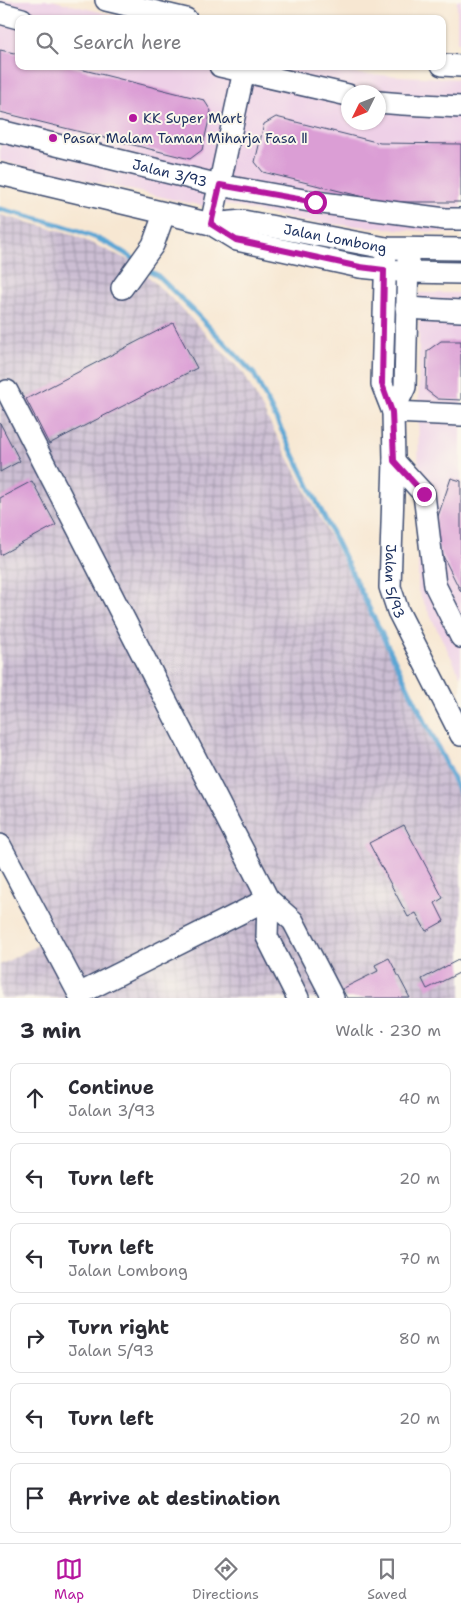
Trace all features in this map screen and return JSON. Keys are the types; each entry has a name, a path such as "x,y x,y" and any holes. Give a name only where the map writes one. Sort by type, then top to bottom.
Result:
{"street":[{"path":"106,0 169,15"},
{"path":"0,14 15,17"},
{"path":"446,65 461,66"},
{"path":"211,224 245,70"},
{"path":"249,70 341,93"},
{"path":"386,103 461,106"},
{"name":"Jalan 3/93","path":"0,131 220,185 315,202 445,219 461,219"},
{"name":"Jalan Lombong","path":"0,174 211,224 243,221 386,248 461,249"},
{"path":"122,288 153,245 164,214"},
{"name":"Jalan Lombong","path":"211,224 236,240 360,267 408,272 461,273"},
{"name":"Jalan 5/93","path":"386,248 382,384 392,412 394,461 390,588 398,611 461,736"},
{"name":"Jalan 5/93","path":"392,412 405,387 408,248"},
{"path":"406,308 461,311"},
{"path":"7,392 268,898 293,921 333,998"},
{"path":"392,412 461,415"},
{"path":"394,461 424,494 435,585 461,637"},
{"path":"431,547 461,607"},
{"path":"0,845 79,994 268,898"},
{"path":"268,898 267,937 298,998"}],"shaded area":[{"path":"0,0 51,0 113,15 15,15 15,70 344,70 360,74 461,79 461,234 305,222 209,201 207,207 0,161"},
{"path":"457,0 461,0 461,42 457,42"},
{"path":"0,215 69,233 133,262 177,304 244,374 437,739 461,789 461,998 0,998 0,965 40,944 0,861"},
{"path":"419,293 461,293 461,677 418,591"}],"building":[{"path":"0,50 15,53 15,70 84,70 204,100 211,111 202,150 190,159 0,112"},
{"path":"276,117 380,143 461,144 461,202 384,202 263,172 255,162 264,124"},
{"path":"173,323 197,368 49,444 26,399"},
{"path":"441,341 461,341 461,400 438,399 426,390 427,351"},
{"path":"0,423 20,461 0,472"},
{"path":"451,478 461,481 461,592 432,534"},
{"path":"32,481 56,525 0,555 0,498"},
{"path":"404,825 443,898 435,903 444,921 426,931 416,913 408,917 369,843"},
{"path":"389,958 410,998 347,998 342,989 378,971 375,965"},
{"path":"460,959 461,972 427,989 422,979"}],"waterway":[{"path":"0,209 71,228 105,242 136,261"},
{"path":"145,268 158,276 254,374 461,795"}],"place":[{"name":"KK Super Mart","path":"133,118"},
{"name":"Pasar Malam Taman Miharja Fasa Ⅱ","path":"53,138"}],"route":[{"path":"315,202 220,185 211,224 236,240 360,267 384,270 382,384 392,412 394,461 424,494"}]}
